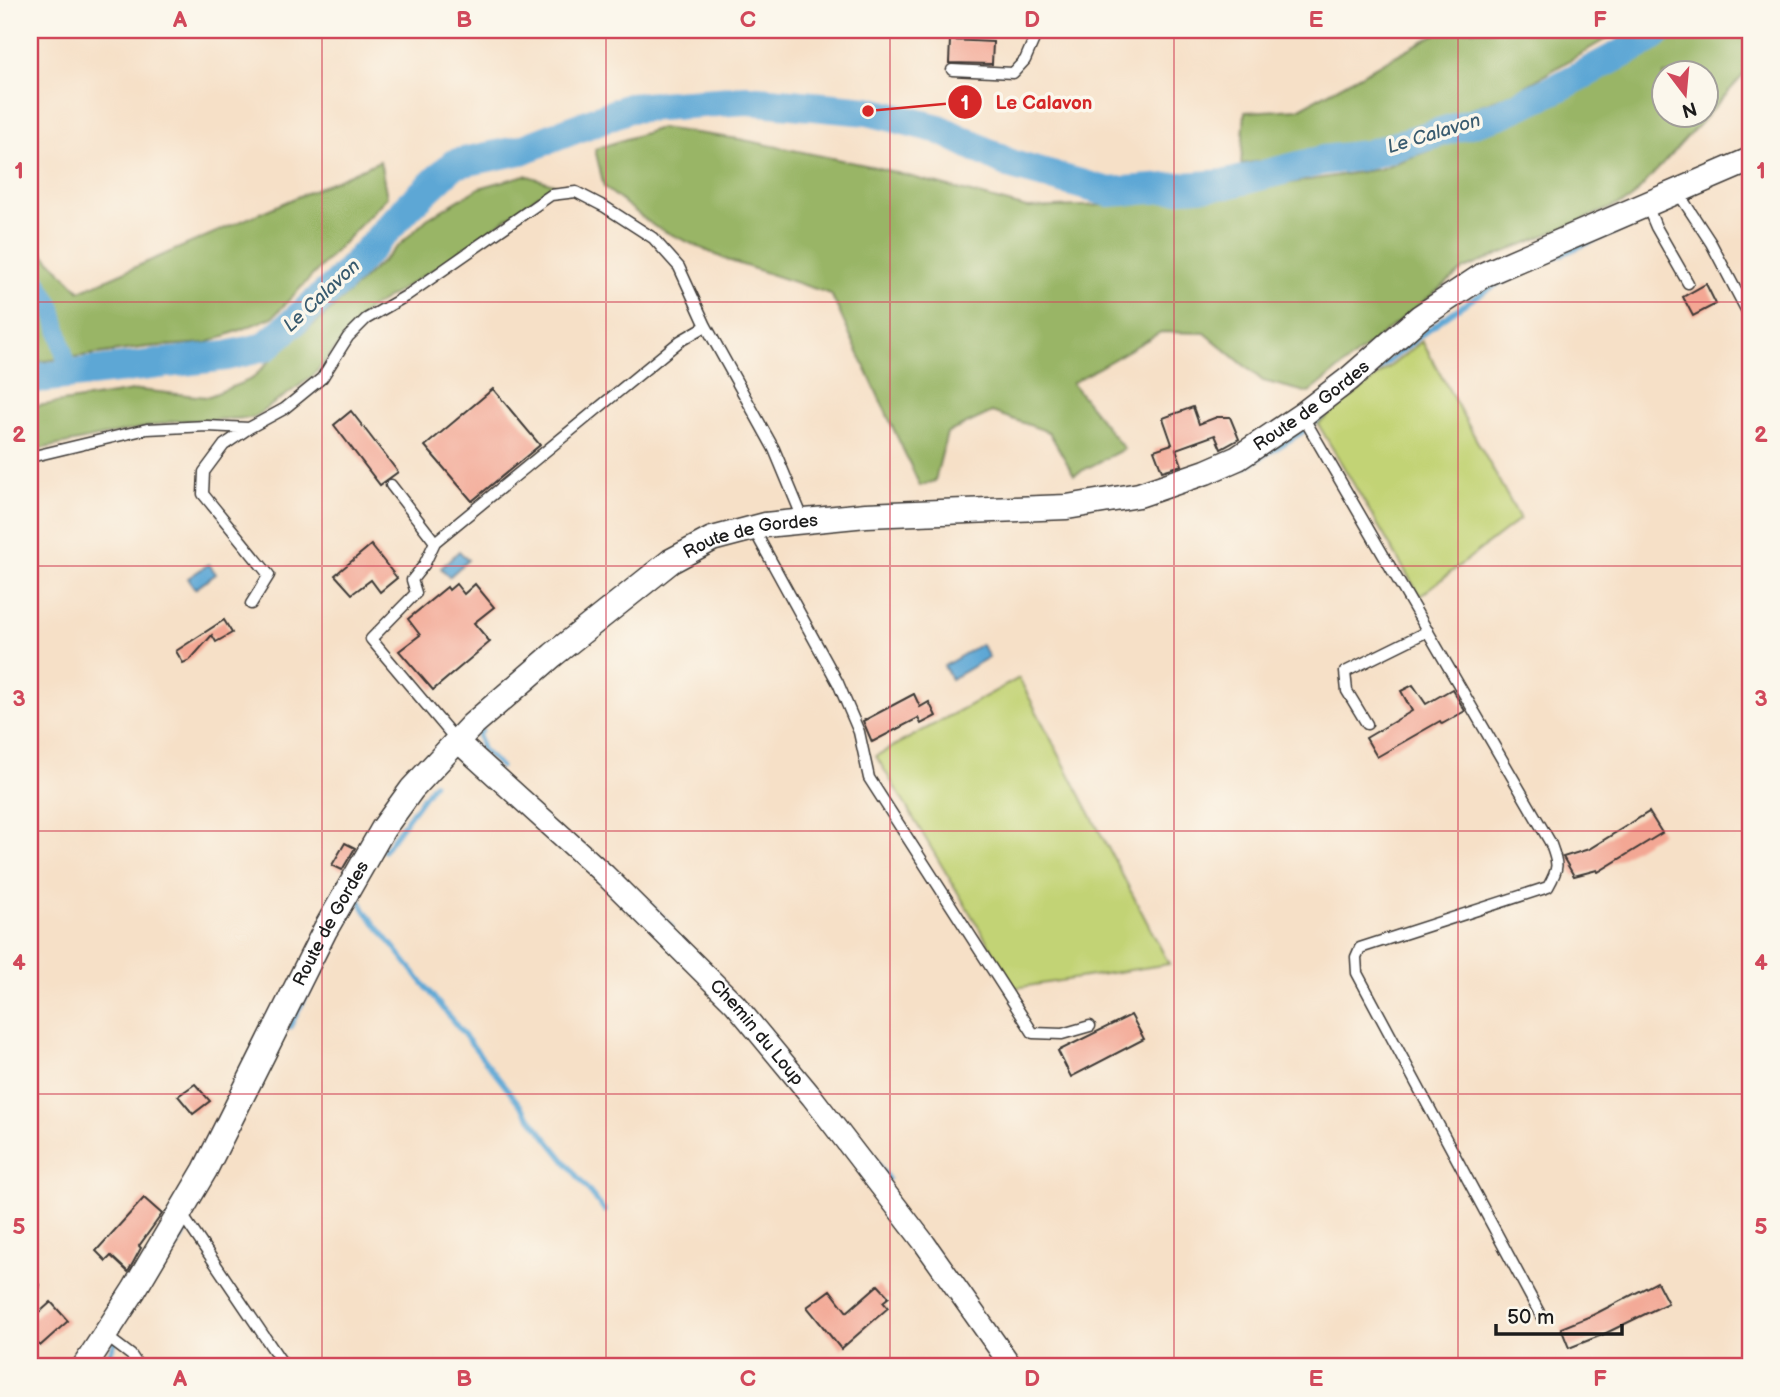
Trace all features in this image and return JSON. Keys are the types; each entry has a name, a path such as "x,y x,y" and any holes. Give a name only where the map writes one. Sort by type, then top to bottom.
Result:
{"street":[{"name":"Route de Gordes","path":"84,1367 106,1336 205,1170 325,930 378,837 412,789 456,740 554,655 671,561 712,539 752,527 866,515 1067,507 1139,495 1206,472 1238,458 1303,415 1420,317 1485,274 1750,160"},
{"name":"Chemin du Loup","path":"456,740 605,876 735,1004 812,1097 925,1244 1012,1367"}],"lane":[{"path":"952,70 1013,73 1026,60 1038,30"},
{"path":"1677,191 1711,243 1750,317"},
{"path":"251,604 269,575 203,495 204,472 224,446 249,428 284,410 322,378 348,337 366,319 406,296 551,195 576,192 605,207 653,239 679,267 706,326 774,449 804,521"},
{"path":"1646,203 1656,227 1688,283"},
{"path":"456,740 371,639 416,593 412,580 424,565 435,542 680,341 706,326"},
{"path":"1303,415 1550,842 1558,870 1548,887 1360,948 1356,957 1357,974 1541,1316"},
{"path":"30,457 147,429 207,426 249,428"},
{"path":"391,485 435,542"},
{"path":"752,527 838,683 859,732 869,778 1033,1033 1062,1034 1090,1027"},
{"path":"1367,724 1347,691 1345,672 1428,631"},
{"path":"180,1212 285,1367"},
{"path":"106,1336 131,1355 139,1367"}],"green space":[{"path":"1443,30 1621,30 1514,93 1376,143 1241,164 1245,112 1298,109"},
{"path":"1684,30 1750,30 1750,68 1720,101 1720,60 1650,60 1650,130 1694,130 1630,200 1464,269 1309,393 1263,381 1205,333 1161,332 1072,383 1124,449 1074,475 1049,432 992,412 947,433 935,481 920,486 831,294 727,260 655,227 604,187 595,149 660,128 739,139 875,167 1027,208 1110,205 1265,187 1379,169 1539,110"},
{"path":"380,161 387,197 273,317 207,343 148,347 30,363 30,240 80,291"},
{"path":"525,175 554,184 449,260 366,311 313,376 253,418 175,421 30,451 30,407 139,390 207,397 252,379 280,350 323,317 427,219 479,188"},
{"path":"1422,341 1520,519 1420,596 1318,424"},
{"path":"1019,678 1169,964 1015,988 876,756"}],"water":[{"path":"459,551 468,560 449,577 441,568"},
{"path":"209,564 216,574 195,589 188,578"},
{"path":"981,644 989,657 951,679 944,666"}],"building":[{"path":"950,40 993,42 992,64 949,63"},
{"path":"1706,284 1716,304 1693,316 1683,297"},
{"path":"493,389 540,445 472,501 425,446"},
{"path":"1193,407 1199,424 1217,417 1230,417 1239,439 1221,449 1215,435 1176,449 1182,465 1162,471 1154,450 1172,444 1163,418"},
{"path":"351,411 398,472 380,485 334,425"},
{"path":"371,545 397,578 380,592 371,580 352,594 335,575"},
{"path":"456,584 464,594 475,584 494,607 474,623 490,642 433,690 399,651 420,635 408,619 447,587 449,590"},
{"path":"224,620 232,633 216,642 212,635 190,660 183,663 176,651"},
{"path":"1413,685 1426,704 1452,689 1465,711 1442,724 1440,721 1377,757 1366,738 1412,711 1401,691"},
{"path":"914,694 920,707 929,702 936,716 921,724 918,718 872,742 863,721"},
{"path":"1649,812 1662,833 1598,872 1597,870 1574,876 1563,857 1589,849"},
{"path":"345,843 355,848 342,870 332,865"},
{"path":"1131,1015 1144,1039 1071,1077 1058,1051"},
{"path":"195,1084 210,1101 193,1114 178,1096"},
{"path":"144,1198 162,1214 139,1246 141,1248 128,1272 111,1256 106,1261 96,1251"},
{"path":"1657,1282 1668,1303 1569,1348 1561,1328 1593,1315"},
{"path":"878,1285 889,1297 883,1302 888,1308 841,1349 807,1307 830,1290 847,1312"},
{"path":"51,1302 68,1321 40,1346 30,1334 30,1321"}],"waterway":[{"name":"Le Calavon","path":"30,379 226,356 265,347 339,282 409,206 454,164 521,150 629,108 747,100 868,111 939,129 1012,165 1109,192 1227,184 1323,160 1366,155 1500,114 1559,87 1646,41 1661,30"},
{"path":"1377,371 1438,323 1495,286 1633,224"},
{"path":"30,268 53,308 69,375"},
{"path":"1244,468 1301,433 1331,408"},
{"path":"482,731 478,734 482,749 501,767"},
{"path":"384,851 434,783"},
{"path":"639,894 672,927"},
{"path":"358,897 365,911 605,1211"},
{"path":"290,1027 355,902"},
{"path":"859,1143 869,1151 888,1179"},
{"path":"152,1282 184,1235 187,1225"},
{"path":"98,1367 116,1341"}],"place":[{"name":"Le Calavon","path":"868,111"}]}
